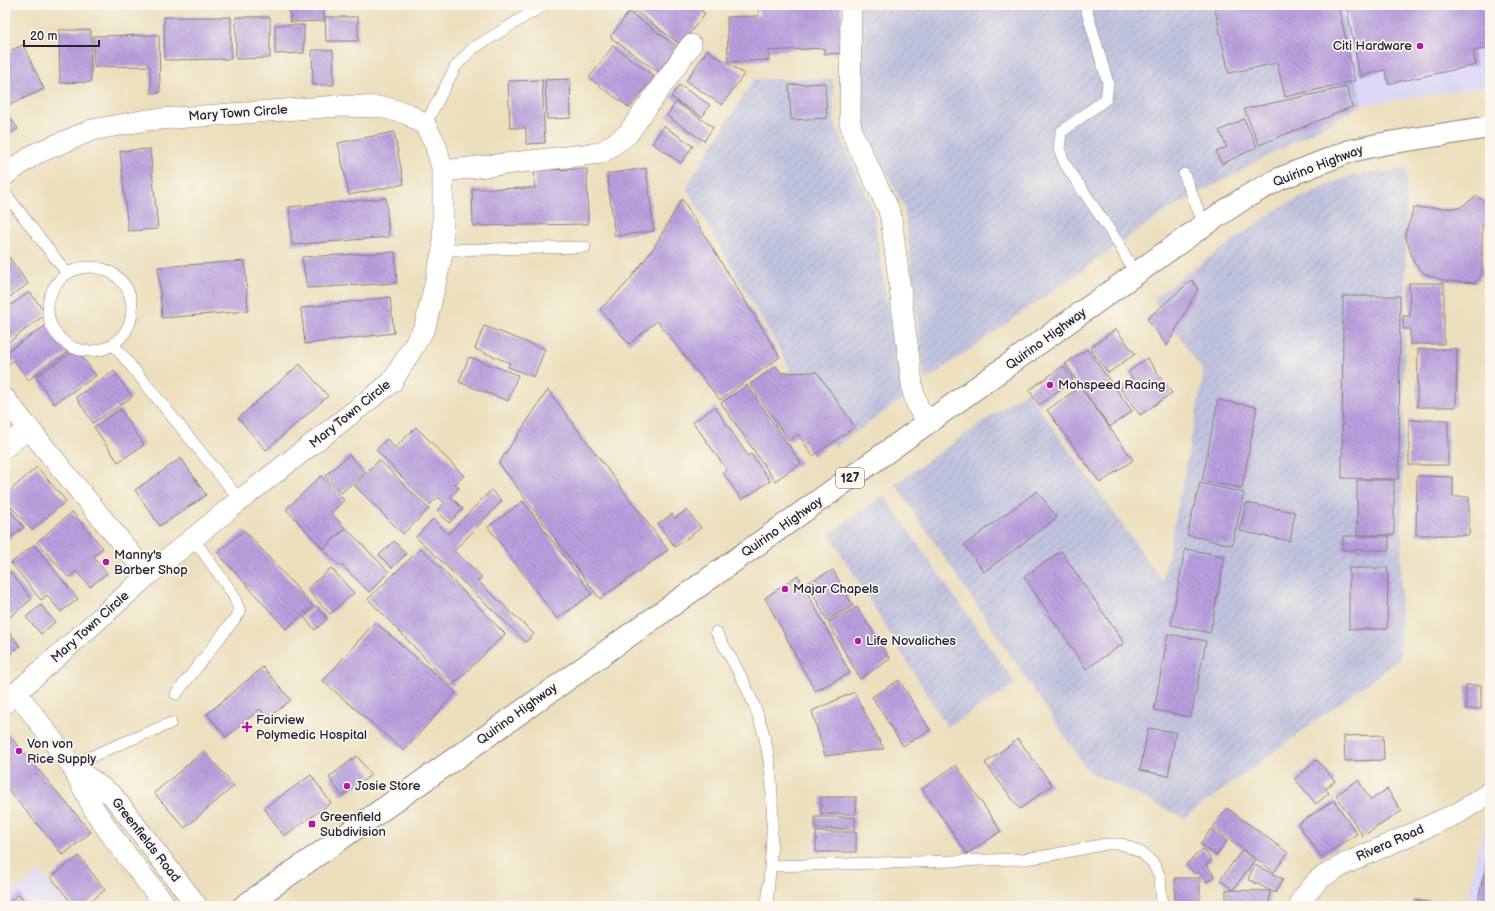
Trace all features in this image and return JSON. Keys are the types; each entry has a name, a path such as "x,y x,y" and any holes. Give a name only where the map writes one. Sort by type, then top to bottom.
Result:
{"main road":[{"name":"Quirino Highway","path":"244,906 429,777 929,423 1204,225 1246,197 1279,179 1350,151 1382,144 1490,127"}],"street":[{"path":"851,5 850,122 853,135 891,217 913,392 918,407 929,423"},
{"path":"443,171 601,153 627,135 691,45"},
{"name":"Mary Town Circle","path":"5,175 35,154 92,130 147,120 354,106 382,107 408,114 425,125 435,143 443,171 443,250 425,327 392,382 240,500 148,574 11,698"},
{"path":"5,399 148,574"},
{"path":"5,447 29,428"},
{"path":"11,698 72,766"},
{"name":"Greenfields Road","path":"72,766 95,811 117,843 166,906"},
{"name":"Greenfields Road","path":"72,766 114,796 197,906"},
{"name":"Rivera Road","path":"1300,906 1302,900 1319,879 1345,864 1460,812 1488,794 1490,791"}],"lane":[{"path":"425,125 456,66 472,49 544,5"},
{"path":"1085,5 1108,83 1108,90 1106,99 1062,132 1060,148 1066,164 1119,244 1135,274"},
{"path":"1184,174 1204,225"},
{"path":"5,193 66,272"},
{"path":"443,250 585,247"},
{"path":"92,265 117,275 132,297 131,324 114,345 88,352 62,343 47,320 48,293 66,272 92,265"},
{"path":"114,345 240,500"},
{"path":"176,694 240,612 233,594 193,538"},
{"path":"716,632 736,665 751,697 762,728 768,760 772,790 771,866 767,906"},
{"path":"72,766 101,752 171,723"},
{"path":"771,866 1025,859 1106,844 1122,844 1142,853 1153,863 1160,877 1162,906"}],"shaded area":[{"path":"858,5 1341,5 1362,105 1166,211 925,381 904,206 856,113"},
{"name":"Citi Hardware","path":"1341,5 1490,5 1490,86 1362,105"},
{"path":"754,79 833,79 834,123 873,208 887,305 905,397 835,447 686,187"},
{"path":"1407,169 1400,659 1184,818 1088,771 895,484 1027,391 1163,582 1204,373 1153,298 1280,207 1349,176"},
{"path":"884,496 1016,684 947,727 829,534"},
{"path":"1490,809 1490,906 1466,906 1482,832"},
{"path":"40,872 68,906 5,906 5,898"}],"building":[{"path":"638,5 704,5 700,10 705,13 681,45 634,10"},
{"path":"758,5 841,5 843,53 824,54 824,48 768,51 769,60 728,62 727,17 759,16"},
{"path":"1214,5 1338,5 1355,81 1285,97 1277,63 1229,73"},
{"name":"Citi Hardware","path":"1346,5 1490,5 1490,48 1473,51 1476,65 1388,84 1385,70 1360,76"},
{"path":"324,9 324,21 290,22 290,10"},
{"path":"629,12 677,46 658,72 610,37"},
{"path":"164,17 231,17 231,59 165,60"},
{"path":"236,17 270,17 270,58 236,59"},
{"path":"325,17 358,17 358,41 326,41"},
{"path":"275,25 304,25 304,53 275,54"},
{"path":"59,30 91,30 91,82 60,83"},
{"path":"159,35 160,93 151,93 150,66 94,67 93,36"},
{"path":"23,45 44,89 7,106 5,102 5,53"},
{"path":"613,46 654,76 630,108 589,78"},
{"path":"312,50 333,50 334,85 313,85"},
{"path":"707,50 744,74 722,105 686,81"},
{"path":"570,79 571,118 547,119 545,80"},
{"path":"542,80 545,143 526,144 526,128 510,128 508,81"},
{"path":"825,83 827,118 791,120 789,85"},
{"path":"679,85 710,105 702,117 671,97"},
{"path":"1347,87 1352,107 1259,145 1244,109"},
{"path":"676,102 713,127 704,141 667,116"},
{"path":"5,110 18,129 5,137"},
{"path":"1244,119 1257,147 1222,164 1216,152 1227,147 1219,131"},
{"path":"664,126 693,146 681,163 652,143"},
{"path":"394,132 404,184 349,195 338,143"},
{"path":"150,149 158,229 128,231 120,151"},
{"path":"646,168 654,231 615,236 607,174"},
{"path":"587,169 588,224 473,226 472,189 535,188 534,170"},
{"path":"1477,196 1490,205 1490,220 1482,226 1482,274 1476,283 1445,281 1425,274 1414,263 1405,234 1414,208 1459,208"},
{"path":"386,198 389,237 292,245 289,207"},
{"path":"682,199 780,357 720,400 657,321 629,344 600,309 627,283 654,247"},
{"path":"395,252 397,283 307,288 302,257"},
{"path":"9,257 28,284 5,300 5,259"},
{"path":"245,261 248,311 162,318 158,267"},
{"path":"1192,280 1198,289 1167,346 1147,319"},
{"path":"1409,283 1444,283 1444,344 1410,344 1410,329 1403,329 1403,316 1410,316"},
{"path":"30,292 46,314 5,345 5,309"},
{"path":"1343,296 1400,296 1399,479 1342,478"},
{"path":"390,297 394,333 305,344 301,308"},
{"path":"48,324 67,353 28,380 14,360 5,366 5,353"},
{"path":"484,326 545,349 534,377 508,367 510,363 475,349"},
{"path":"1116,329 1135,354 1108,373 1090,348"},
{"path":"77,349 96,376 54,404 36,377"},
{"path":"1087,349 1132,411 1110,427 1065,364"},
{"path":"1418,349 1457,349 1456,407 1417,407"},
{"path":"469,357 518,375 508,401 459,382"},
{"path":"1147,358 1172,393 1140,415 1120,388 1133,379 1128,372"},
{"path":"300,364 328,396 266,450 238,418"},
{"path":"776,366 781,373 817,372 855,427 813,456 798,434 789,441 750,384"},
{"path":"1063,366 1073,380 1039,405 1029,390"},
{"path":"114,371 132,397 93,423 76,397"},
{"path":"747,385 801,463 775,481 721,403"},
{"path":"1080,387 1133,460 1100,483 1047,410"},
{"path":"548,390 668,550 600,599 499,463"},
{"path":"1218,400 1257,407 1242,488 1202,481"},
{"path":"715,407 748,456 751,454 770,481 742,500 723,473 727,470 693,422"},
{"path":"120,409 144,445 118,462 94,427"},
{"path":"1409,420 1448,420 1448,465 1409,465"},
{"path":"416,427 464,476 455,484 459,488 451,497 463,509 449,523 437,510 445,503 438,497 429,505 376,450 387,439 395,448"},
{"path":"349,455 365,472 341,493 325,476"},
{"path":"181,458 206,495 160,526 135,490"},
{"path":"379,460 429,509 403,534 354,485"},
{"path":"37,467 66,501 32,530 5,500 5,495"},
{"path":"321,476 344,500 331,513 345,528 323,549 286,509"},
{"path":"1417,476 1453,477 1453,497 1469,497 1469,535 1416,535"},
{"path":"1357,480 1394,480 1394,535 1357,535"},
{"path":"1200,483 1244,493 1232,545 1187,535"},
{"path":"491,490 502,501 454,551 482,577 478,581 534,634 526,642 416,537 433,519 448,534"},
{"path":"1037,491 1057,518 984,572 964,545"},
{"path":"523,501 592,594 557,619 488,527"},
{"path":"1246,503 1295,512 1290,541 1240,531"},
{"path":"5,504 24,527 5,542"},
{"path":"687,510 701,528 675,547 658,524 672,514 675,518"},
{"path":"72,512 103,548 93,557 107,573 90,587 76,571 69,578 37,542"},
{"path":"346,528 389,572 369,592 342,565 340,566 323,549"},
{"path":"244,530 313,606 286,629 218,553"},
{"path":"1343,536 1389,536 1389,550 1343,550"},
{"path":"394,541 406,554 392,568 379,555"},
{"path":"34,545 78,599 61,612 47,595 41,600 11,563"},
{"path":"421,548 505,634 452,686 368,599"},
{"path":"1185,549 1225,556 1210,633 1171,625"},
{"path":"1061,551 1124,643 1086,669 1024,577"},
{"path":"331,568 354,593 330,614 307,589"},
{"path":"1349,568 1388,568 1387,629 1349,629"},
{"path":"833,570 853,606 827,620 807,583"},
{"path":"10,572 32,599 5,621 5,576"},
{"path":"798,575 850,673 815,691 765,598"},
{"path":"41,605 55,622 41,634 26,617"},
{"path":"316,606 327,619 315,630 304,617"},
{"name":"Life Novaliches","path":"857,607 890,659 860,679 828,622"},
{"path":"375,622 456,692 404,751 323,681"},
{"path":"5,627 20,646 5,658"},
{"path":"1168,634 1206,641 1191,717 1154,710"},
{"path":"263,667 291,700 268,718 260,709 226,737 207,714"},
{"path":"899,680 930,730 903,746 872,697"},
{"path":"1466,685 1481,685 1481,709 1466,709"},
{"path":"854,692 884,749 825,756 812,711"},
{"path":"1148,728 1176,732 1168,776 1140,770"},
{"path":"8,734 91,832 63,855 5,786 5,736"},
{"path":"1383,735 1384,760 1345,761 1344,736"},
{"path":"1018,739 1052,785 1020,809 985,763"},
{"path":"204,751 234,786 185,828 154,793"},
{"path":"357,756 371,775 342,796 329,777"},
{"path":"1317,760 1335,781 1325,789 1329,793 1316,804 1295,779"},
{"path":"956,765 1001,831 967,854 922,789"},
{"path":"311,775 331,803 284,836 264,808"},
{"path":"1358,780 1371,800 1387,789 1402,811 1363,836 1336,795"},
{"path":"821,797 856,797 856,814 821,814"},
{"path":"1334,800 1357,834 1321,857 1298,824"},
{"path":"1227,808 1288,853 1274,872 1213,827"},
{"path":"815,817 855,817 855,829 815,829"},
{"path":"1211,829 1227,841 1216,855 1200,844"},
{"path":"816,832 856,832 856,852 816,852"},
{"path":"1203,849 1212,860 1206,865 1215,876 1207,882 1198,872 1195,874 1186,864"},
{"path":"1242,850 1255,860 1233,890 1220,880"},
{"path":"1488,853 1490,854 1490,906 1477,906"},
{"path":"79,856 105,890 84,906 74,906 51,877"},
{"path":"1255,865 1283,879 1275,893 1248,879"},
{"path":"1175,878 1200,878 1200,906 1175,906"},
{"path":"1226,890 1270,891 1269,906 1226,906"},
{"path":"19,894 28,906 5,906 5,905"},
{"path":"1415,900 1448,905 1448,906 1414,906"}],"place":[{"name":"Citi Hardware","path":"1420,46"},
{"name":"Mohspeed Racing","path":"1050,385"},
{"name":"Manny's Barber Shop","path":"106,562"},
{"name":"Majar Chapels","path":"785,589"},
{"name":"Life Novaliches","path":"858,641"},
{"name":"Fairview Polymedic Hospital","path":"247,727"},
{"name":"Von von Rice Supply","path":"19,751"},
{"name":"Josie Store","path":"347,786"},
{"name":"Greenfield Subdivision","path":"312,824"}]}
